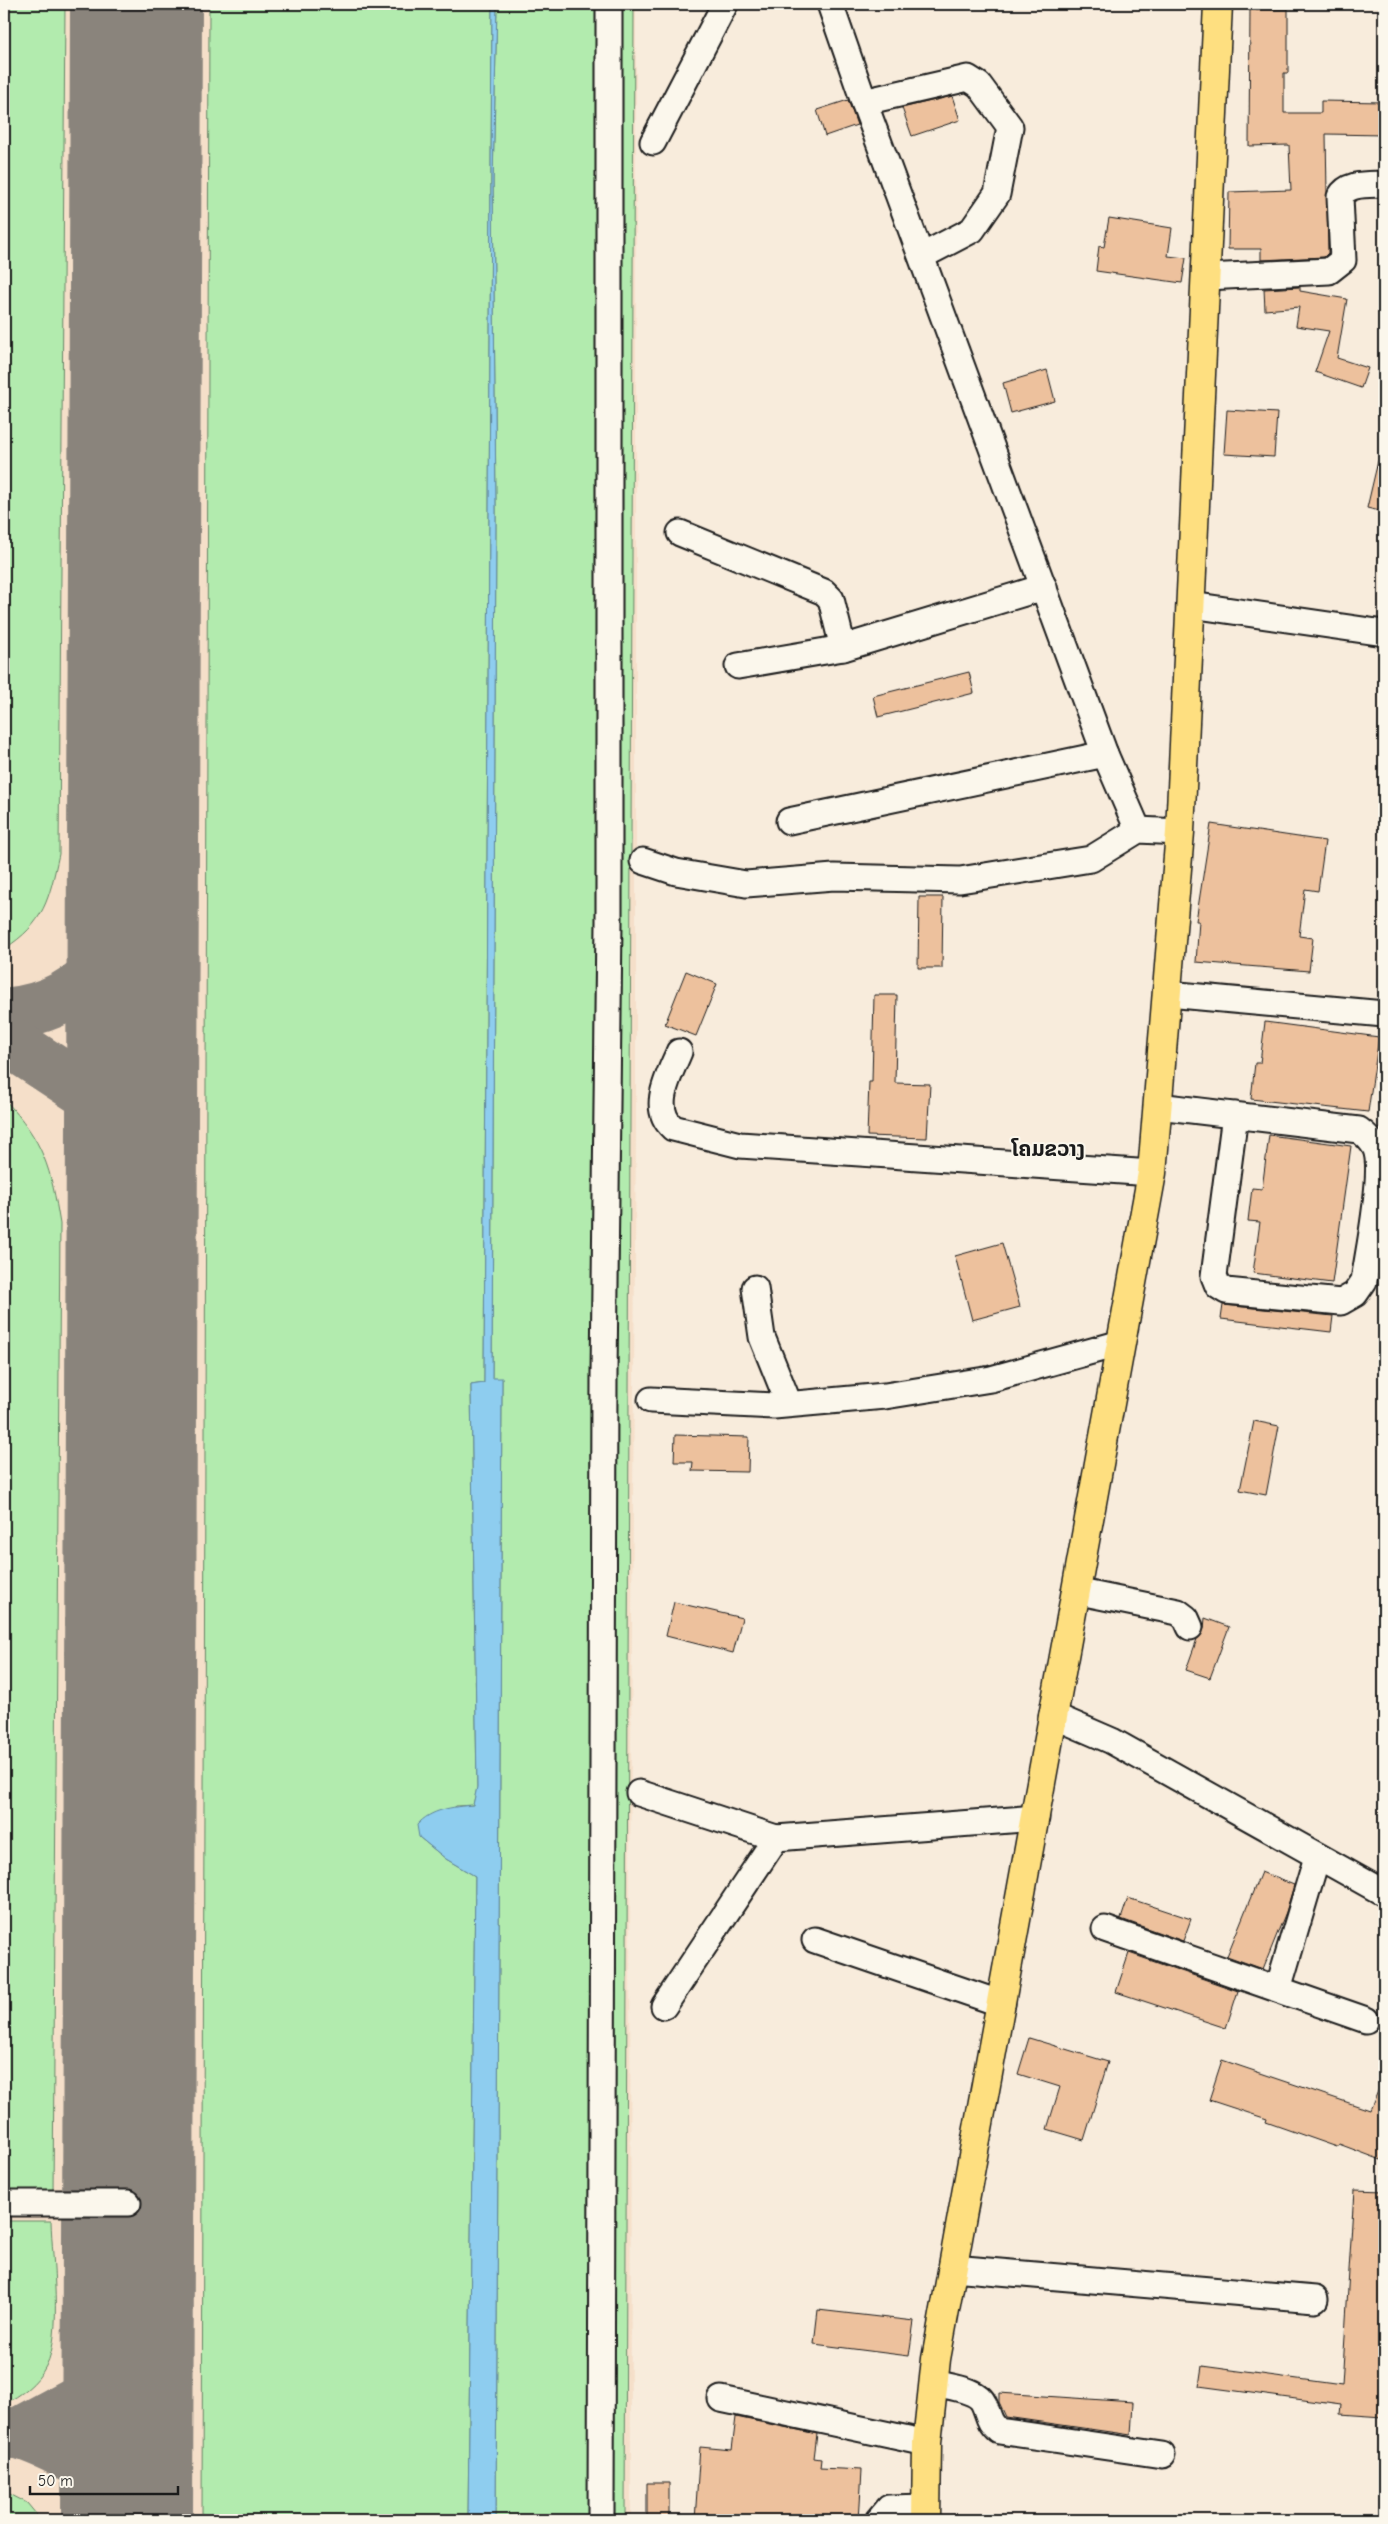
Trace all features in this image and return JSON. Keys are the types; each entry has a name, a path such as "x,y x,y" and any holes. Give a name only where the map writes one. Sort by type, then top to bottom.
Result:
{"main road":[{"path":"926,2514 927,2443 936,2359 1152,1173 1180,832 1218,4"}],"street":[{"path":"601,2520 604,1375 609,922 608,4"},
{"path":"653,142 725,4"},
{"path":"830,4 864,102 1105,754 1138,830"},
{"path":"864,102 968,78 979,85 1010,127 997,194 972,230 922,256"},
{"path":"1206,277 1328,271 1335,268 1343,260 1340,197 1350,186 1384,184"},
{"path":"680,533 824,592 831,599 843,648"},
{"path":"738,666 843,648 1044,587"},
{"path":"1191,605 1384,633"},
{"path":"789,822 1105,754"},
{"path":"643,861 676,872 746,884 834,877 960,880 1091,859 1138,830 1180,832"},
{"path":"1168,994 1384,1014"},
{"path":"679,1052 661,1098 666,1122 673,1128 740,1145 1152,1173"},
{"path":"1158,1106 1235,1115 1359,1130 1372,1142 1376,1148 1379,1168 1364,1281 1355,1294 1341,1302 1226,1291 1218,1286 1214,1276 1235,1115"},
{"path":"755,1288 762,1337 789,1404"},
{"path":"652,1400 774,1406 885,1396 991,1379 1121,1343"},
{"path":"1075,1591 1178,1612 1186,1618 1190,1627"},
{"path":"1052,1716 1112,1741 1384,1894"},
{"path":"639,1793 776,1838 1036,1818"},
{"path":"664,2006 776,1838"},
{"path":"1278,1989 1317,1857"},
{"path":"1105,1929 1366,2020"},
{"path":"816,1940 1002,2004"},
{"path":"4,2203 128,2203"},
{"path":"953,2268 1315,2299"},
{"path":"934,2383 978,2395 984,2402 988,2418 999,2431 1162,2455"},
{"path":"720,2399 927,2443"},
{"path":"879,2520 889,2508 926,2514"}],"shaded area":[{"path":"4,4 636,4 636,1130 630,1865 631,2520 4,2520"}],"green space":[{"path":"4,4 65,4 59,854 52,884 43,909 28,930 4,949"},
{"path":"209,4 492,4 484,1383 471,1385 477,1788 473,1805 456,1806 419,1837 446,1859 475,1876 468,2520 202,2520"},
{"path":"497,4 634,4 625,2520 496,2520 502,1379 492,1378 496,510 493,180"},
{"path":"4,1099 18,1114 44,1157 53,1187 60,1224 53,2196 4,2199"},
{"path":"4,2221 51,2221 55,2316 51,2352 46,2366 28,2388 4,2404"},
{"path":"4,2491 27,2503 41,2520 4,2520"}],"water":[{"path":"492,4 497,4 493,180 496,510 492,1378 502,1378 496,2520 468,2520 475,1876 446,1859 419,1837 417,1825 435,1812 473,1805 477,1787 471,1385 484,1383"}],"building":[{"path":"1250,9 1288,9 1288,73 1284,73 1284,113 1321,113 1321,101 1384,102 1384,135 1326,134 1328,253 1324,257 1261,260 1261,249 1228,249 1229,192 1291,190 1289,145 1249,146"},
{"path":"952,96 960,120 912,136 902,108"},
{"path":"848,100 857,125 825,136 817,110"},
{"path":"1109,218 1172,228 1168,256 1186,258 1182,283 1096,271 1099,246 1104,247"},
{"path":"1300,287 1300,291 1347,299 1337,358 1368,368 1361,388 1315,372 1329,331 1296,326 1299,307 1265,310 1264,289"},
{"path":"1047,370 1055,401 1011,413 1003,383"},
{"path":"1227,410 1277,413 1274,457 1224,454"},
{"path":"1378,461 1384,461 1384,512 1367,508"},
{"path":"969,672 974,693 878,717 873,696"},
{"path":"1211,824 1325,841 1318,891 1305,889 1299,936 1313,938 1309,971 1196,962 1199,921 1196,921"},
{"path":"919,897 943,897 942,968 918,968"},
{"path":"686,971 717,984 696,1036 665,1024"},
{"path":"874,995 897,995 895,1083 930,1084 927,1138 867,1136 869,1082 872,1082"},
{"path":"1265,1022 1379,1037 1368,1112 1251,1099 1255,1063 1260,1063"},
{"path":"1269,1135 1351,1146 1332,1283 1253,1273 1260,1222 1248,1221 1252,1188 1262,1189"},
{"path":"1002,1243 1020,1307 972,1320 955,1256"},
{"path":"1223,1305 1333,1316 1331,1332 1221,1319"},
{"path":"1254,1421 1279,1426 1266,1495 1240,1490"},
{"path":"675,1435 749,1437 748,1472 692,1471 693,1462 674,1462"},
{"path":"674,1602 742,1618 733,1653 666,1636"},
{"path":"1205,1618 1229,1627 1210,1678 1186,1670 1197,1639 1204,1629"},
{"path":"1261,1872 1294,1885 1286,1912 1263,1969 1227,1956"},
{"path":"1128,1898 1191,1919 1183,1941 1121,1919"},
{"path":"1129,1953 1238,1991 1226,2028 1116,1992"},
{"path":"1029,2038 1108,2062 1084,2140 1047,2129 1060,2087 1018,2074"},
{"path":"1222,2060 1370,2110 1384,2077 1384,2161 1339,2144 1337,2147 1266,2122 1267,2119 1209,2100"},
{"path":"1354,2190 1384,2191 1384,2417 1340,2414 1341,2405 1199,2386 1202,2366 1342,2385"},
{"path":"818,2310 914,2321 909,2356 814,2344"},
{"path":"999,2393 1133,2402 1131,2435 1006,2417 999,2402"},
{"path":"736,2417 817,2434 814,2458 821,2459 820,2468 862,2470 859,2520 695,2520 700,2447 732,2450"},
{"path":"647,2483 669,2483 669,2518 647,2519"}],"taxiway":[{"path":"4,1014 20,1012 50,1003 78,988 90,979 112,955 133,917"},
{"path":"4,1038 132,1122"},
{"path":"4,2433 19,2433 80,2400 103,2382 128,2345"},
{"path":"19,2433 53,2447 83,2464 107,2488 117,2503 124,2520"}],"runway":[{"path":"127,2520 136,4"}],"district":[{"name":"ໂຄມຂວາງ","path":"1048,1149"}]}
